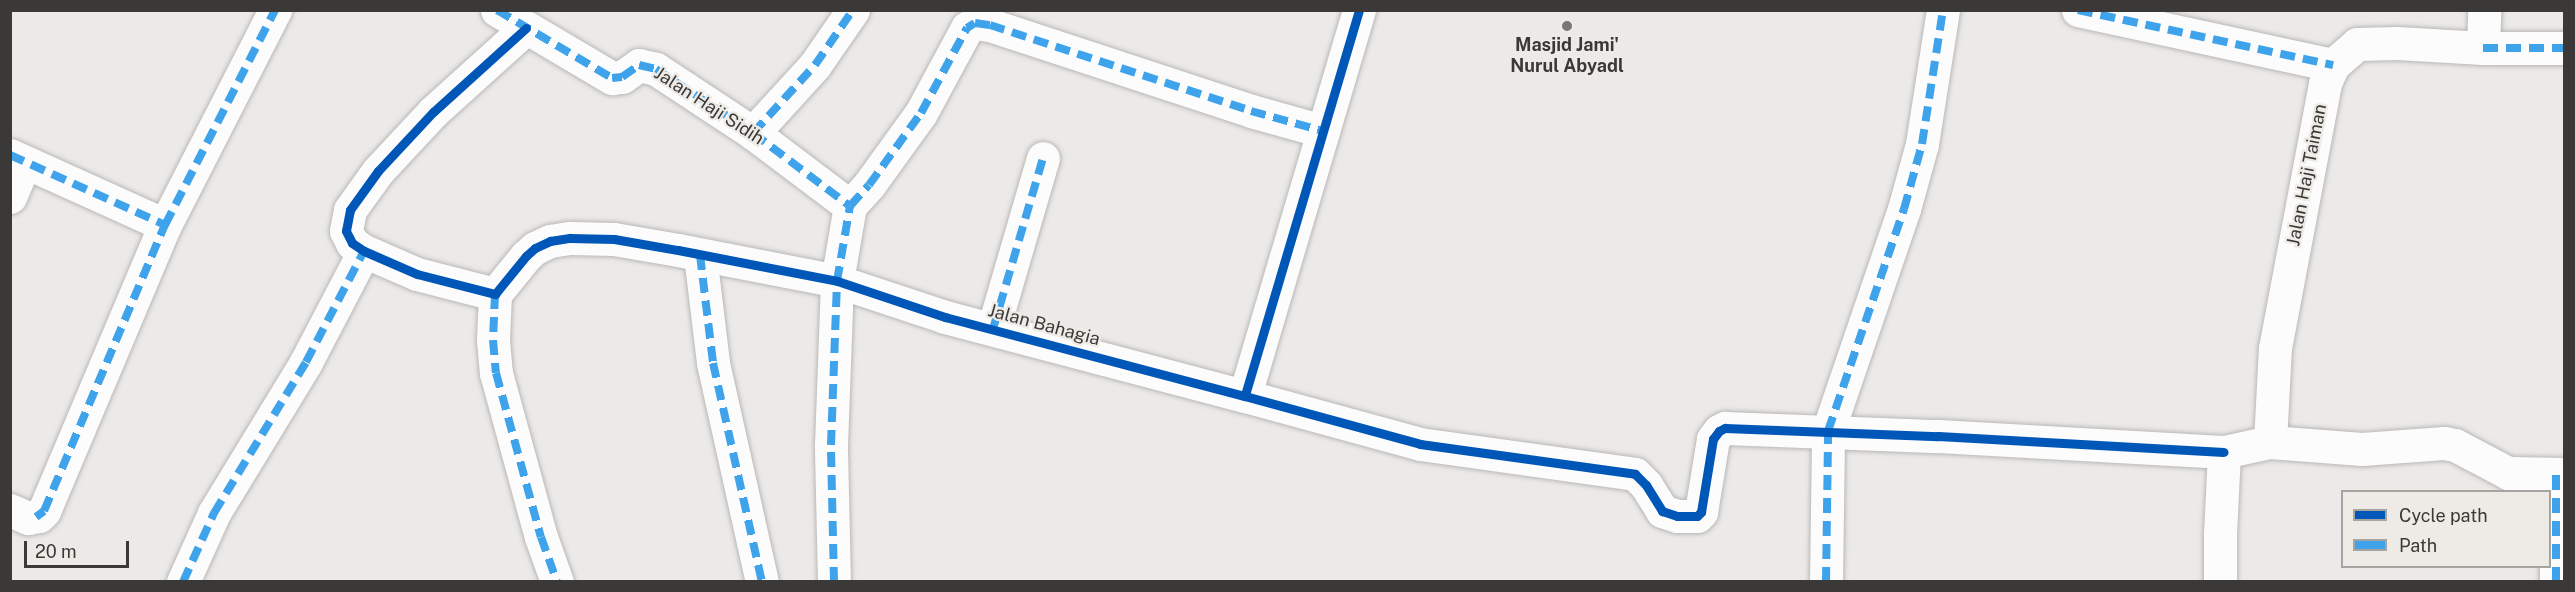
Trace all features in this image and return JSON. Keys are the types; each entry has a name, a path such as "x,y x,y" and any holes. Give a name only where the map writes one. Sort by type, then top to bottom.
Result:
{"street":[{"path":"23,513 44,511 165,225 275,10"},
{"name":"Jalan Haji Sidih","path":"497,10 612,78 622,77 639,65 656,69 753,133 850,206"},
{"path":"753,133 815,66 853,10"},
{"path":"1245,396 1359,10"},
{"path":"1826,582 1828,431 1907,198 1922,144 1943,10"},
{"path":"2078,10 2333,65"},
{"path":"2483,48 2484,10"},
{"path":"834,582 831,445 837,281 850,206 903,140 927,103 965,30 975,23 990,25 1251,111 1323,131"},
{"path":"526,28 433,112 367,187 350,210 346,226 349,239 364,251 417,274 495,294 493,340 496,373 538,527 557,582"},
{"name":"Jalan Haji Taiman","path":"2270,442 2275,348 2325,83 2333,65 2357,44 2565,48"},
{"path":"993,329 1043,158"},
{"path":"10,196 18,159 165,225"},
{"name":"Jalan Bahagia","path":"495,294 535,248 550,241 570,238 614,239 793,271 837,281 945,317 1420,444 1635,474 1646,485 1662,511 1677,516 1696,516 1701,512 1713,439 1719,430 1725,428 1828,431"},
{"path":"183,582 214,513 306,362 364,251"},
{"path":"700,255 713,363 762,582"},
{"path":"1828,431 2224,452 2270,442 2362,449 2444,443 2462,448 2501,471 2560,475 2556,582"},
{"path":"2220,582 2224,452"}],"marked path":[{"path":"10,155 165,225 275,10"},
{"path":"497,10 612,78 622,77 639,65 656,69 753,133 850,206"},
{"path":"753,133 815,65 853,10"},
{"path":"1826,582 1828,431 1904,209 1922,144 1943,10"},
{"path":"2078,10 2333,65"},
{"path":"834,582 831,445 837,281 850,206 869,185 921,113 967,28 975,23 990,25 1251,111 1323,131"},
{"path":"2483,48 2564,48"},
{"path":"993,329 1043,158"},
{"path":"36,517 44,511 165,225"},
{"path":"183,582 214,513 306,362 364,251"},
{"path":"700,255 713,363 762,582"},
{"path":"495,294 493,340 496,373 541,537 557,582"},
{"path":"2556,475 2556,582"}],"cycle path":[{"path":"1359,10 1245,396 1420,444 1635,474 1646,485 1662,511 1677,516 1697,516 1701,512 1713,439 1719,431 1725,428 1938,436 2224,452"},
{"path":"526,28 433,112 378,171 350,210 346,231 352,243 364,251 417,274 495,294 526,256 535,248 550,241 570,238 614,239 837,281 945,317 1245,396"}],"place":[{"name":"Masjid Jami' Nurul Abyadl","path":"1567,26"}]}
